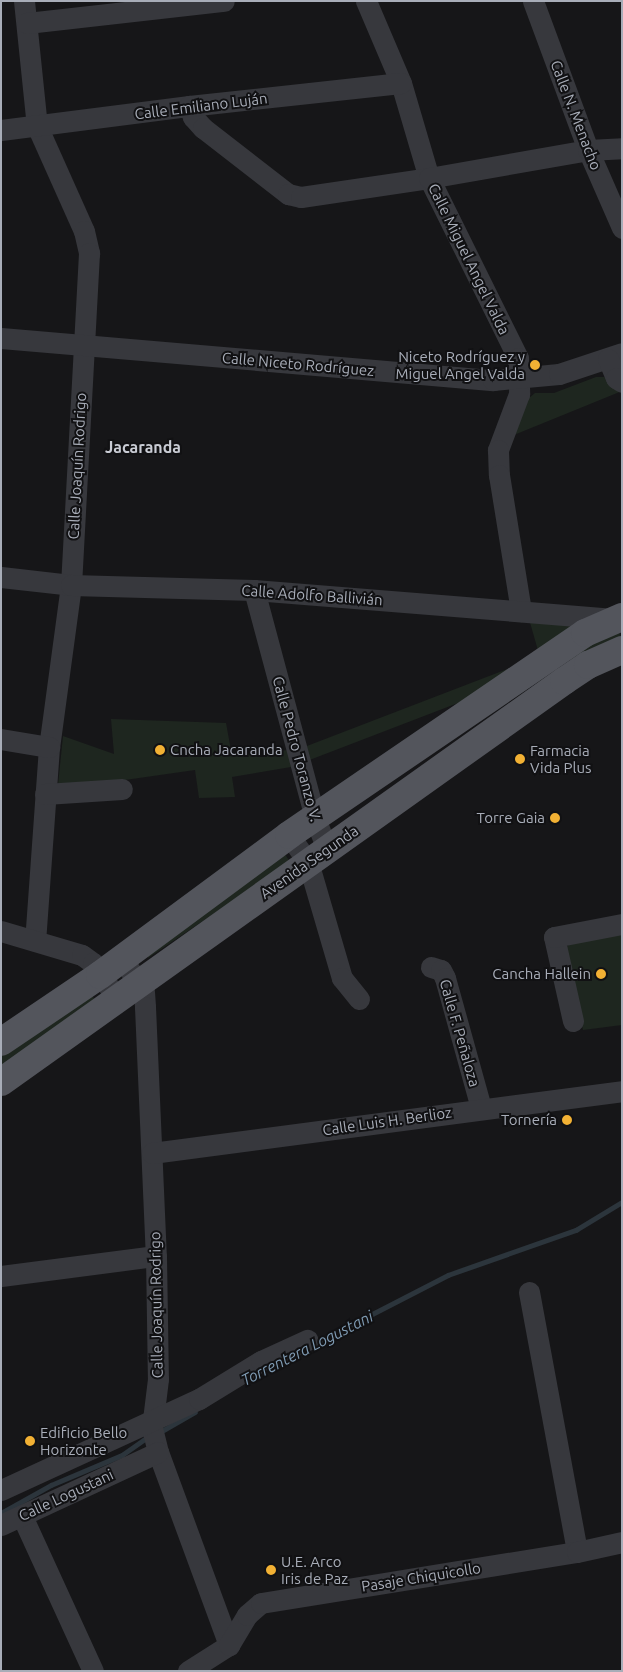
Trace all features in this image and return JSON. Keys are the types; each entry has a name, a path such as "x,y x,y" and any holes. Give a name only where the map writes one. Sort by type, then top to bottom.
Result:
{"main road":[{"path":"1,1042 100,975 289,835 585,633 620,619"},
{"name":"Avenida Segunda","path":"1,1082 564,681 588,666 622,650"}],"street":[{"name":"Calle Joaquín Rodrigo","path":"24,1 37,126 84,231 90,253 71,585 44,794 35,940"},
{"path":"26,22 224,1"},
{"name":"Calle Miguel Angel Valda","path":"366,1 401,83 430,178 518,358 520,394 498,450 498,475 521,611"},
{"name":"Calle N. Menacho","path":"533,1 588,150 622,228"},
{"name":"Calle Emiliano Luján","path":"1,130 189,106 401,83"},
{"path":"189,106 193,117 202,128 288,194 301,198 430,178 588,150 622,148"},
{"name":"Calle Niceto Rodríguez","path":"1,338 493,380 560,374 615,356"},
{"path":"615,356 616,378 622,382"},
{"name":"Calle Adolfo Ballivián","path":"1,577 71,585 254,590 620,619"},
{"name":"Calle Pedro Toranzo V.","path":"254,590 315,818 318,856 342,978 359,999"},
{"path":"1,739 49,747"},
{"path":"44,794 122,789"},
{"name":"Calle Pedro Toranzo V.","path":"289,835 318,856"},
{"path":"573,1021 554,937 622,924"},
{"path":"1,931 82,955 93,963 117,999"},
{"name":"Calle Joaquín Rodrigo","path":"122,958 144,992 156,1256 158,1379 155,1435 229,1645"},
{"name":"Calle F. Peñaloza","path":"431,966 442,970 446,978 481,1108"},
{"name":"Calle Luis H. Berlioz","path":"152,1153 481,1108 622,1091"},
{"path":"1,1276 156,1256"},
{"path":"529,1292 578,1552"},
{"name":"Calle Logustani","path":"1,1525 22,1516 155,1435 199,1399 261,1361 307,1340"},
{"name":"Calle Logustani","path":"1,1490 155,1435"},
{"path":"22,1516 93,1671"},
{"name":"Pasaje Chiquicollo","path":"188,1671 229,1645 247,1615 261,1603 578,1552 622,1542"}],"shaded area":[{"path":"596,377 604,377 613,381 622,391 509,437 529,398 535,393 554,393"},
{"path":"529,619 578,624 539,654"},
{"path":"617,627 622,640 294,766 289,753"},
{"path":"111,719 226,723 232,756 288,750 291,767 232,777 235,797 199,798 195,770 118,781 58,785 63,736 114,754"},
{"path":"284,853 290,862 148,958 142,949"},
{"path":"622,932 622,1025 583,1030 565,949 571,942"},
{"path":"92,994 94,999 1,1069 1,1053"}],"waterway":[{"name":"Torrentera Logustani","path":"312,1345 448,1275 576,1230 622,1202"},
{"name":"Torrentera Logustani","path":"160,1432 195,1412"},
{"name":"Torrentera Logustani","path":"1,1513 51,1485 122,1455 148,1437"}],"place":[{"name":"Niceto Rodríguez y Miguel Angel Valda","path":"535,365"},
{"name":"Cncha Jacaranda","path":"160,750"},
{"name":"Farmacia Vida Plus","path":"520,759"},
{"name":"Torre Gaia","path":"555,818"},
{"name":"Cancha Hallein","path":"601,974"},
{"name":"Tornería","path":"567,1120"},
{"name":"Edificio Bello Horizonte","path":"30,1441"},
{"name":"U.E. Arco Iris de Paz","path":"271,1570"}],"district":[{"name":"Jacaranda","path":"143,447"}]}
